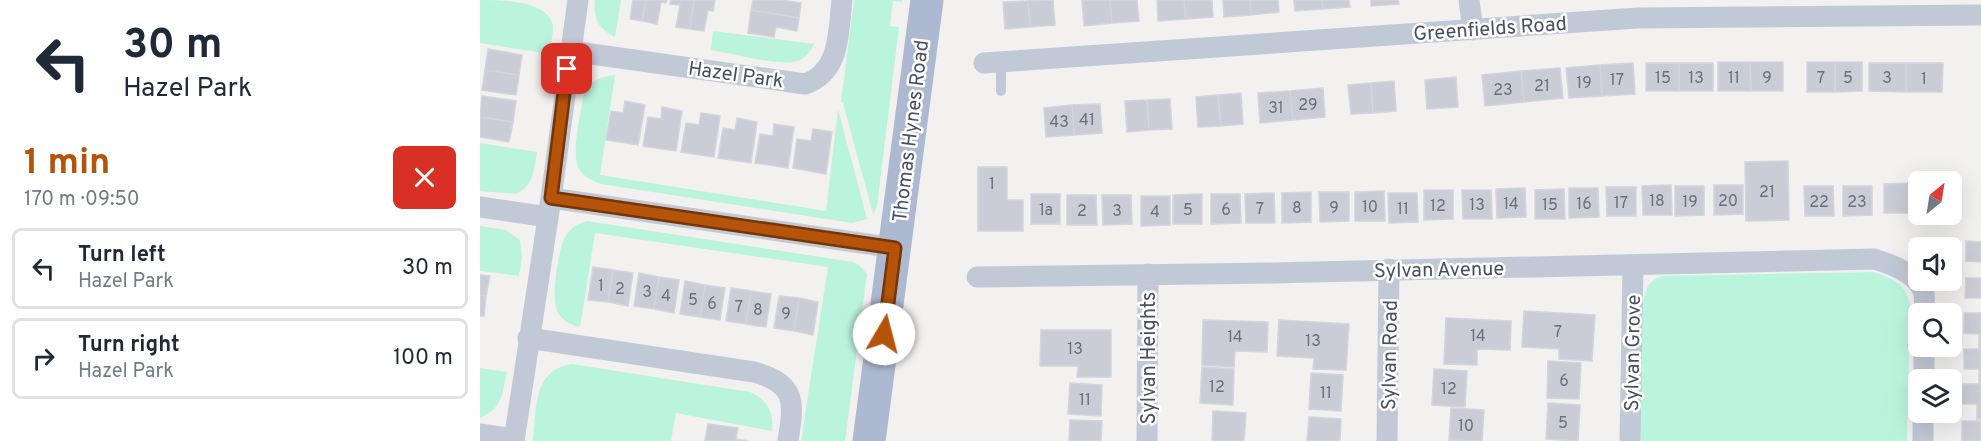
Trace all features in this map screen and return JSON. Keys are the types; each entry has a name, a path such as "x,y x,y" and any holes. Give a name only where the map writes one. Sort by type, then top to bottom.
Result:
{"main road":[{"name":"Thomas Hynes Road","path":"869,441 927,0"}],"street":[{"path":"480,434 514,440 578,0"},
{"name":"Hazel Park","path":"570,51 805,84 823,75 831,64 836,49 842,0"},
{"path":"1469,0 1473,30"},
{"name":"Greenfields Road","path":"993,63 1638,18 1981,15"},
{"path":"480,207 549,207 895,248"},
{"name":"Sylvan Avenue","path":"976,277 1874,260 1900,270 1913,279 1924,294 1924,303"},
{"name":"Sylvan Grove","path":"1630,441 1633,265"},
{"name":"Sylvan Road","path":"1387,441 1389,269"},
{"name":"Sylvan Heights","path":"1147,441 1148,274"},
{"path":"528,338 768,376 783,385 790,394 793,410 788,441"},
{"path":"1923,423 1923,441"}],"lane":[{"name":"Greenfields Road","path":"993,63 1001,92"}],"green space":[{"path":"480,0 520,3 540,9 547,15 553,26 549,54 480,43"},
{"path":"595,0 621,0 615,37 604,30 598,22"},
{"path":"854,0 902,0 902,2 893,1 890,26 899,27 877,207 873,214 841,102"},
{"path":"713,31 814,44 800,60 775,62 711,50"},
{"path":"615,75 600,175 826,211 838,109 867,219 852,223 601,184 590,179 581,172 576,157 583,97 588,87 595,81"},
{"path":"480,143 537,152 530,182 516,194 480,191"},
{"path":"587,221 853,262 859,265 867,274 845,441 801,441 828,267 595,233 580,327 567,322 557,311 555,285 560,252 565,237 574,227"},
{"path":"480,226 506,230 520,240 522,257 519,276 480,271"},
{"path":"1874,272 1897,283 1905,291 1910,303 1907,441 1637,441 1642,306 1650,284 1662,276"},
{"path":"572,364 750,392 761,399 771,412 772,431 676,413 671,441 533,441 537,404 543,383 559,368"},
{"path":"480,368 507,372 500,400 493,410 480,418"}],"building":[{"path":"633,0 646,0 642,21 630,19"},
{"path":"646,0 667,0 666,3 661,2 657,24 642,21"},
{"path":"671,0 694,0 690,29 676,27 680,5 670,4"},
{"path":"694,0 715,0 713,11 708,10 704,31 690,29"},
{"path":"753,0 801,3 799,18 751,10"},
{"path":"1053,0 1055,25 1030,27 1028,1"},
{"path":"1082,0 1110,0 1112,23 1084,26"},
{"path":"1110,0 1137,0 1139,21 1112,23"},
{"path":"1157,0 1184,0 1186,19 1158,21"},
{"path":"1184,0 1212,0 1213,17 1186,19"},
{"path":"1223,0 1250,0 1251,15 1224,17"},
{"path":"1250,0 1278,0 1279,12 1251,15"},
{"path":"1294,0 1322,0 1323,9 1295,11"},
{"path":"1322,0 1349,0 1350,7 1323,9"},
{"path":"1371,0 1398,0 1399,4 1371,6"},
{"path":"1028,1 1030,27 1005,29 1003,2"},
{"path":"751,10 799,18 797,31 776,27 774,37 748,33"},
{"path":"488,49 522,55 519,75 485,70"},
{"path":"1718,62 1750,62 1751,91 1718,91"},
{"path":"1750,62 1783,62 1783,91 1751,91"},
{"path":"1807,62 1835,62 1835,92 1807,92"},
{"path":"1835,62 1862,62 1862,91 1835,92"},
{"path":"1633,63 1635,94 1602,96 1600,65"},
{"path":"1646,63 1679,63 1679,91 1646,91"},
{"path":"1679,63 1713,63 1713,91 1679,91"},
{"path":"1869,63 1906,63 1906,92 1869,91"},
{"path":"1906,63 1943,63 1942,92 1906,92"},
{"path":"1600,65 1602,96 1569,98 1566,68"},
{"path":"1560,68 1563,98 1524,102 1521,71"},
{"path":"485,70 519,75 516,95 482,90"},
{"path":"1521,71 1524,102 1485,106 1482,75"},
{"path":"1456,77 1458,107 1427,109 1425,80"},
{"path":"1394,81 1396,111 1373,113 1371,83"},
{"path":"1371,83 1373,113 1351,114 1348,85"},
{"path":"1323,88 1325,117 1293,120 1290,91"},
{"path":"1290,91 1293,120 1260,123 1258,93"},
{"path":"1241,93 1243,124 1221,126 1218,95"},
{"path":"1218,95 1221,126 1198,127 1196,97"},
{"path":"482,96 516,101 513,122 480,117"},
{"path":"1170,99 1172,129 1149,130 1147,100"},
{"path":"1147,100 1149,130 1127,132 1125,101"},
{"path":"625,101 645,105 638,145 606,140 611,111 623,113"},
{"path":"1100,104 1102,133 1074,135 1072,105"},
{"path":"1072,105 1074,135 1046,137 1044,108"},
{"path":"662,107 682,111 676,151 643,146 648,117 661,119"},
{"path":"701,113 720,116 714,157 681,152 686,123 699,125"},
{"path":"480,117 513,122 509,142 480,137"},
{"path":"737,118 757,122 751,163 718,158 723,128 735,130"},
{"path":"774,124 794,127 788,168 755,163 760,134 773,136"},
{"path":"813,129 832,132 826,174 793,168 797,139 811,141"},
{"path":"1788,161 1789,220 1746,221 1745,162"},
{"path":"978,167 1007,167 1007,200 1023,200 1023,231 978,231"},
{"path":"1908,183 1908,213 1884,213 1884,184"},
{"path":"1671,185 1672,215 1643,215 1642,186"},
{"path":"1714,185 1743,185 1743,214 1714,215"},
{"path":"1675,186 1704,186 1704,215 1675,216"},
{"path":"1804,186 1833,186 1834,216 1805,216"},
{"path":"1843,186 1872,186 1872,215 1843,216"},
{"path":"1606,187 1636,187 1636,216 1607,216"},
{"path":"1525,188 1526,217 1497,218 1496,189"},
{"path":"1569,188 1598,188 1599,217 1569,218"},
{"path":"1564,189 1565,219 1535,219 1535,190"},
{"path":"1424,190 1453,190 1453,219 1424,220"},
{"path":"1462,190 1491,190 1492,219 1463,219"},
{"path":"1384,191 1385,221 1355,221 1355,192"},
{"path":"1311,192 1311,222 1282,223 1282,193"},
{"path":"1319,192 1349,192 1349,221 1320,222"},
{"path":"1274,193 1275,223 1246,223 1245,194"},
{"path":"1388,193 1417,193 1418,222 1389,223"},
{"path":"1031,194 1060,194 1060,224 1031,224"},
{"path":"1202,194 1202,224 1173,224 1173,195"},
{"path":"1211,194 1240,194 1241,223 1211,224"},
{"path":"1067,195 1096,195 1097,225 1067,225"},
{"path":"1102,195 1131,195 1132,224 1103,225"},
{"path":"1141,196 1170,196 1170,225 1141,226"},
{"path":"1966,241 1981,242 1981,262 1966,261"},
{"path":"593,267 613,270 608,302 588,300"},
{"path":"613,270 633,273 628,306 608,302"},
{"path":"639,273 659,277 654,309 634,306"},
{"path":"480,275 490,276 486,296 480,295"},
{"path":"659,277 679,280 674,313 654,309"},
{"path":"1966,278 1981,278 1981,298 1965,298"},
{"path":"685,281 705,285 700,317 680,314"},
{"path":"705,285 725,288 720,320 700,317"},
{"path":"731,288 751,291 746,324 726,321"},
{"path":"751,291 771,294 766,327 746,324"},
{"path":"480,295 486,296 484,316 480,316"},
{"path":"779,296 799,298 794,331 774,328"},
{"path":"799,298 818,302 813,335 794,331"},
{"path":"1524,311 1595,315 1592,361 1559,359 1559,349 1522,347"},
{"path":"1964,313 1981,313 1981,348 1979,348 1979,334 1964,333"},
{"path":"1446,318 1511,321 1510,350 1477,349 1477,365 1444,364"},
{"path":"1203,320 1268,322 1267,352 1235,351 1234,367 1202,365"},
{"path":"1279,320 1349,324 1346,370 1313,369 1314,358 1277,356"},
{"path":"1041,330 1111,330 1111,377 1077,377 1078,366 1040,366"},
{"path":"1964,349 1981,349 1981,384 1979,384 1979,369 1964,369"},
{"path":"1548,361 1581,363 1579,399 1547,398"},
{"path":"1202,367 1234,369 1233,405 1200,403"},
{"path":"1434,369 1467,371 1465,407 1432,405"},
{"path":"1311,373 1343,375 1341,411 1309,409"},
{"path":"1070,383 1102,385 1101,416 1068,414"},
{"path":"1962,384 1981,384 1981,419 1977,419 1977,404 1962,404"},
{"path":"1548,403 1580,405 1578,441 1546,439"},
{"path":"1451,408 1484,410 1482,441 1449,440"},
{"path":"1213,411 1246,413 1244,441 1212,441"},
{"path":"1309,417 1341,419 1340,441 1307,441"},
{"path":"1070,420 1102,421 1101,441 1069,441"},
{"path":"1962,421 1981,421 1981,441 1962,441"},
{"path":"708,424 738,428 736,439 749,441 705,441"}],"route":[{"path":"567,69 551,198 895,248 884,334"}]}
